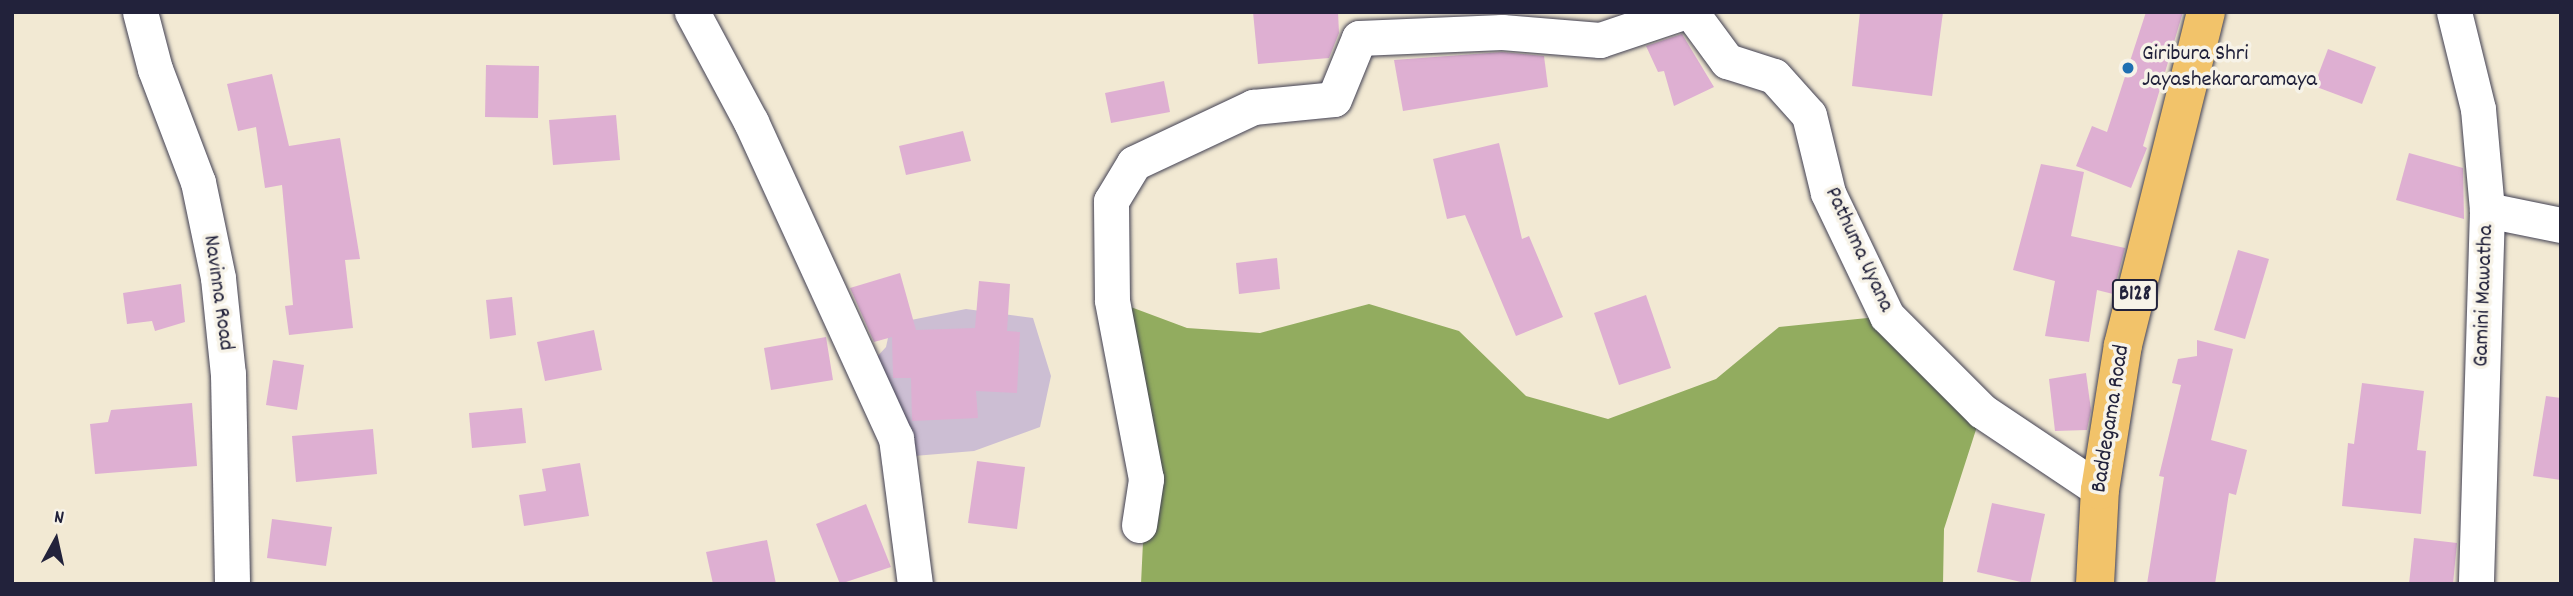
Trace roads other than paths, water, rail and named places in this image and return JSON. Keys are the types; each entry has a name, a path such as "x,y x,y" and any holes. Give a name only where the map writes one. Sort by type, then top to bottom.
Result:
{"main road":[{"name":"Baddegama Road","path":"2095,584 2100,490 2123,345 2206,12"}],"street":[{"name":"Navinna Road","path":"140,12 155,69 198,182 218,278 228,374 232,584"},
{"path":"692,12 751,122 896,438 915,584"},
{"path":"1139,525 1146,479 1112,288 1111,201 1134,163 1253,107 1334,99 1359,38 1502,32 1600,40 1683,12"},
{"name":"Pathuma Uyana","path":"1691,12 1727,61 1774,76 1809,115 1828,193 1887,316 1982,411 2100,490"},
{"name":"Gamini Mawatha","path":"2454,12 2478,109 2487,210 2476,584"},
{"path":"2487,210 2561,225"}],"place":[{"name":"Giribura Shri Jayashekararamaya","path":"2128,68"}]}
